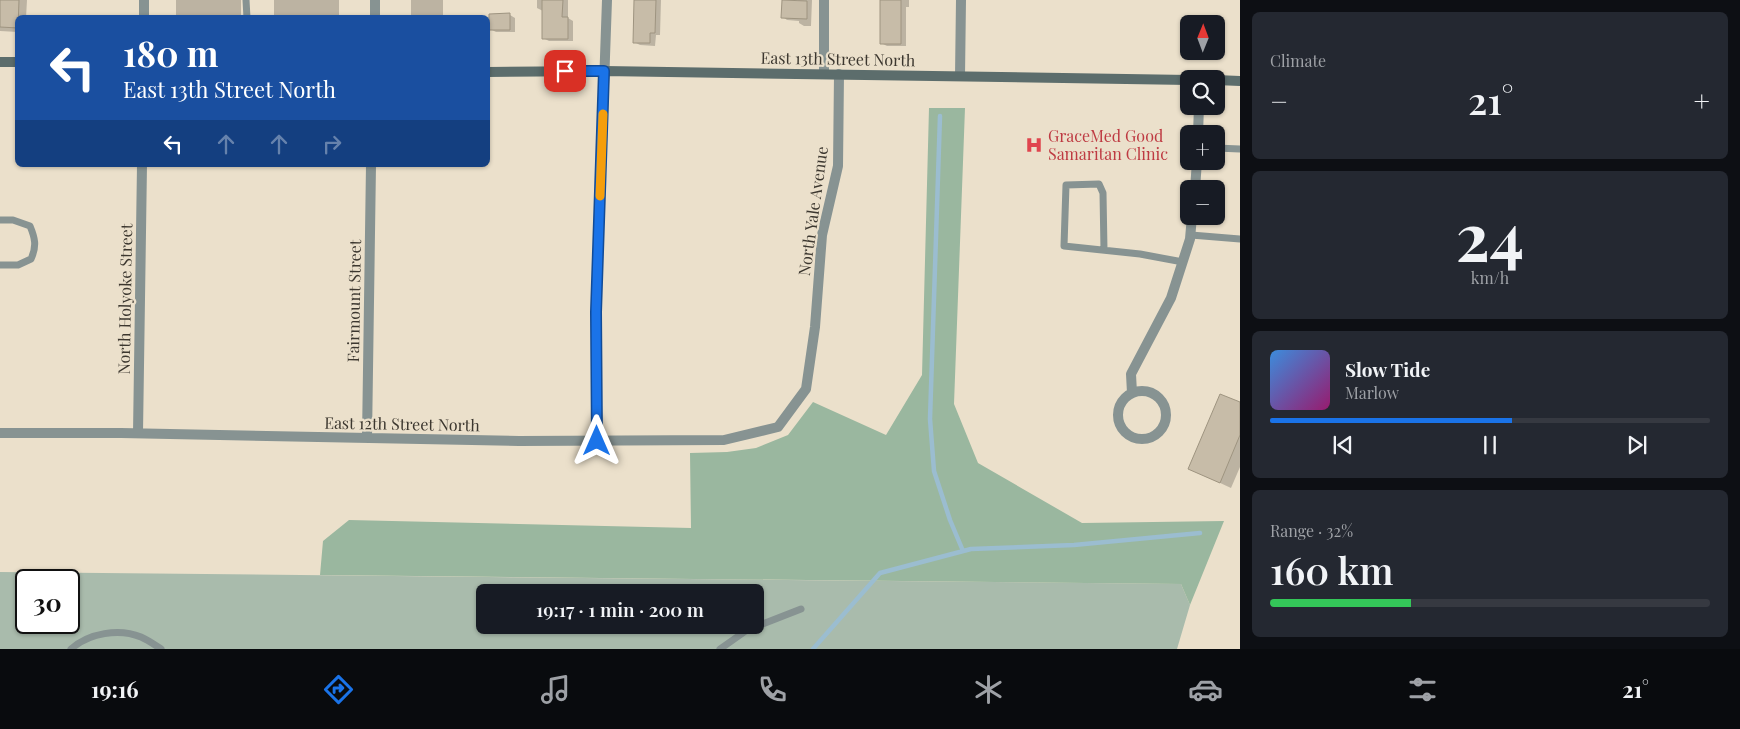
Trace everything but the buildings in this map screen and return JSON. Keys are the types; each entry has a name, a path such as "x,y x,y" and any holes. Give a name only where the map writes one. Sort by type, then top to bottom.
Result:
{"main road":[{"path":"0,62 15,62"},
{"name":"East 13th Street North","path":"490,72 604,71 1180,80"},
{"path":"1225,80 1240,81"}],"street":[{"path":"144,0 144,15"},
{"path":"375,0 375,15"},
{"path":"597,441 596,312 607,0"},
{"path":"824,0 824,74"},
{"path":"960,76 961,0"},
{"name":"North Yale Avenue","path":"793,407 806,389 815,327 822,235 838,166 839,74"},
{"name":"North Holyoke Street","path":"138,433 142,167"},
{"name":"Fairmount Street","path":"367,438 371,167"},
{"path":"1132,393 1131,374 1171,298 1191,235 1192,225"},
{"path":"1141,391 1151,392 1164,405 1165,423 1160,431 1153,436 1144,439 1134,437 1126,432 1121,425 1120,407 1132,393 1141,391"},
{"name":"East 12th Street North","path":"0,433 138,433 519,441 724,440 778,427 793,407"}],"lane":[{"path":"246,0 247,15"},
{"path":"1225,148 1240,149"},
{"path":"1104,250 1103,193 1099,184 1066,185 1064,246 1140,254 1183,262"},
{"path":"0,220 13,220 30,226 35,237 36,249 32,258 18,265 0,265"},
{"path":"1191,235 1240,239"},
{"path":"720,649 746,630 801,609"},
{"path":"71,649 77,644 100,635 119,632 140,637 161,649"}],"green space":[{"path":"929,108 965,108 954,404 978,463 1082,523 1224,521 1190,605 1181,584 320,575 323,541 349,520 691,528 690,453 727,452 756,448 788,435 813,402 886,435 922,375"},
{"path":"0,572 15,572 15,634 80,634 80,573 1181,584 1190,605 1177,649 0,649"}],"waterway":[{"path":"940,116 930,419 934,471 950,520 963,551"},
{"path":"813,649 880,573 971,549 1074,545 1200,533"}],"slow traffic":[{"path":"600,196 603,114"}],"place":[{"name":"GraceMed Good Samaritan Clinic","path":"1034,145"}],"route":[{"path":"565,71 604,71 596,312 597,441"}]}
